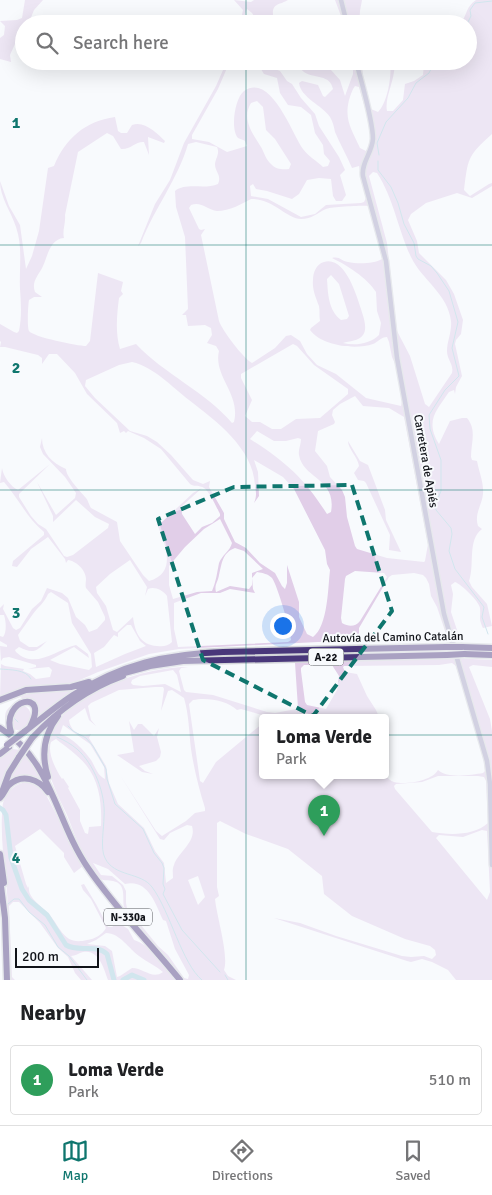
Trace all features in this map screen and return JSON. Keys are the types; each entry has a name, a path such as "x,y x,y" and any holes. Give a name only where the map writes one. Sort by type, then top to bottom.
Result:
{"highway":[{"name":"Autovía del Camino Catalán","path":"104,679 122,669 145,662 191,654 463,651 492,648"},
{"name":"Autovía del Camino Catalán","path":"104,679 150,666 206,660 446,651"},
{"name":"Autovía del Camino Catalán","path":"463,651 492,655"},
{"path":"0,798 6,779 32,738 51,719 72,703 103,684 131,673 156,667 206,660"},
{"path":"0,700 22,690 77,686 104,679"},
{"path":"0,753 26,731 104,679"},
{"path":"3,705 20,694 36,689"},
{"path":"3,705 22,701 28,705 33,716 26,731"},
{"path":"53,795 45,766 45,743 52,725 72,703"},
{"path":"2,720 5,727 20,741 37,764 58,807"},
{"path":"0,728 21,744"},
{"path":"0,798 13,782 31,779 43,786 58,807"},
{"name":"N-330a","path":"58,807 87,867 180,980"},
{"path":"0,854 8,925 6,929"},
{"path":"0,878 6,929 7,980"}],"street":[{"path":"342,0 345,15"},
{"name":"Carretera de Apiés","path":"358,70 373,134 372,148 362,167 363,176 386,262 397,358 444,614 484,748 489,774 492,866"}],"highlighted area":[{"path":"352,485 392,611 313,716 203,660 158,519 234,487"}],"shaded area":[{"path":"25,0 43,0 32,15 22,15"},
{"path":"234,0 251,2 254,0 288,0 275,6 273,15 253,15 247,9 245,15 242,15 243,10"},
{"path":"335,0 362,0 360,15 341,15"},
{"path":"476,0 492,0 492,134 473,153 470,159 464,190 470,196 489,184 492,183 492,186 472,198 457,193 426,203 411,214 408,220 417,241 419,253 446,280 454,294 463,320 461,334 455,344 462,376 456,387 455,394 454,390 449,392 436,411 433,429 439,444 450,421 467,418 472,427 471,457 472,460 477,461 483,490 477,517 478,526 482,529 474,540 469,581 487,604 492,626 483,628 477,601 455,582 451,585 453,594 451,612 458,633 446,634 426,578 423,575 414,573 392,575 359,628 359,637 362,640 359,642 318,642 179,649 149,654 73,683 31,686 0,698 1,664 24,669 23,671 36,679 50,677 52,670 49,667 28,669 36,667 36,665 9,657 3,658 1,661 0,646 7,647 7,645 0,641 0,636 3,637 6,629 4,615 0,615 0,608 4,604 3,609 16,630 20,628 32,609 41,601 47,588 62,593 68,598 76,617 85,625 89,632 97,629 105,620 98,602 86,588 86,576 82,569 71,561 68,560 66,563 48,537 31,549 17,567 12,566 13,561 44,535 44,532 33,521 4,482 0,483 2,468 8,481 18,490 50,464 19,494 19,497 31,516 46,529 64,556 73,555 108,528 109,524 95,517 76,500 53,522 53,516 37,482 56,515 75,498 76,493 65,477 43,454 40,447 42,438 46,453 52,461 66,469 71,480 87,499 91,508 117,522 120,541 149,581 158,577 164,571 167,557 166,548 157,524 162,522 193,493 202,488 181,507 182,514 195,534 202,527 212,523 220,514 207,491 202,487 190,484 161,449 144,438 128,431 120,433 117,423 87,394 75,373 57,354 49,354 42,364 42,358 38,355 0,347 0,324 17,333 21,320 21,310 18,235 0,187 0,181 9,206 20,225 26,269 39,231 48,168 54,166 64,148 77,133 94,123 115,117 118,131 121,133 127,133 132,125 141,124 150,128 165,141 164,143 148,137 149,155 144,142 121,149 113,136 107,133 78,152 65,215 64,238 59,239 53,244 35,281 35,292 42,297 34,297 29,300 28,329 32,333 47,338 86,346 90,341 98,273 123,282 121,291 123,294 119,298 117,317 117,337 120,349 136,344 159,365 210,402 232,423 234,422 235,412 234,403 220,369 219,351 216,346 207,343 212,335 211,328 205,325 188,326 186,315 182,315 188,309 185,237 176,207 175,191 179,188 190,186 213,186 218,184 219,176 215,167 218,154 217,147 196,142 188,144 184,157 138,246 155,204 170,180 184,143 223,70 226,70 218,89 192,135 192,139 209,142 227,152 247,146 245,141 238,138 234,128 234,121 238,100 244,91 254,87 263,90 280,107 305,152 323,167 328,166 330,161 324,154 323,145 315,133 311,115 301,107 288,105 280,93 277,78 264,74 262,70 278,70 292,84 315,114 319,126 345,170 340,175 346,195 342,201 336,201 333,196 331,179 319,178 307,180 299,194 292,199 256,189 253,184 250,186 251,196 268,199 301,217 315,214 326,205 361,203 366,198 359,166 352,168 330,117 304,93 299,83 302,81 318,85 325,97 333,89 331,84 325,79 308,74 302,70 331,70 340,80 345,96 353,70 363,70 371,109 378,112 384,102 388,88 390,70 394,70 387,99 387,111 393,111 403,100 405,84 423,75 423,70 477,70 477,15 465,15 468,8","holes":["355,86 359,87 370,129 369,145 366,151 360,148 348,119 349,100","257,101 263,107 266,130 275,139 291,164 289,169 277,168 266,158 249,126 248,109 251,103","373,172 377,173 388,193 411,257 421,273 440,295 449,311 451,325 447,351 452,373 429,407 425,404 410,356 397,331 387,243 369,176","251,199 266,202 290,216 301,219 311,217 329,208 368,206 382,259 375,262 352,263 332,258 356,272 376,292 377,311 381,323 379,335 362,344 343,343 361,337 365,329 365,322 356,294 344,270 331,262 321,263 314,272 313,287 319,306 320,321 310,330 322,340 330,343 357,347 373,344 387,337 396,366 402,401 401,406 366,398 336,374 317,365 307,354 300,341 291,335 286,336 275,348 252,363 233,344 219,321 201,235 205,229 199,229 189,208 191,205 198,204 217,211 226,210","331,275 339,284 349,316 347,319 341,320 333,311 329,301 327,279","293,344 314,365 348,389 348,394 320,418 296,419 281,429 272,429 260,422 252,422 245,416 252,400 241,378 241,374","132,362 148,368 221,426 240,447 248,459 253,472 256,492 254,503 259,496 258,472 254,460 283,477 294,489 325,550 330,570 328,596 322,624 313,637 307,634 299,617 299,602 287,565 285,589 275,573 260,563 246,548 235,542 224,519 224,513 209,487 210,481 203,484 193,480 157,442 147,436 130,431 95,398 85,386 86,380 119,365","355,396 363,406 389,408 404,417 428,544 424,562 387,558 357,549 355,546 347,517 345,497 342,490 330,477 327,466 315,451 318,431 335,422 332,415 333,410","257,431 274,441 301,439 299,453 302,463 325,485 332,501 331,512 327,514 310,490 284,463 250,439","220,519 232,543 219,563 212,591 197,592 173,599 169,585 169,566 204,529","235,548 244,551 263,569 252,573 252,585 249,589 230,586 216,592 216,585 225,556","130,560 147,587 145,596 148,589 153,588 161,590 167,596 172,642 161,646 146,643 139,637 133,617 117,632 113,630 106,606 97,593 96,587","355,571 384,573 387,577 360,621 349,626 342,623 341,618 346,576","257,572 272,578 283,608 291,640 288,642 178,647 174,629 174,603 201,593 220,593 230,589 255,593 252,578","51,592 68,603 72,623 91,654 92,667 89,670 50,660 74,647 89,658 88,654 76,645 38,659 23,657 16,652 15,650 19,647 28,651 34,651 47,641 37,647 29,647 20,641 18,635","127,625 131,625 140,641 146,646 96,667 94,653 104,647 114,635 118,637 118,633"]},
{"path":"15,20 15,44 10,55 11,62 0,59 0,38 4,35 5,26 0,21"},
{"path":"348,441 360,461 368,465 385,510 386,520 401,552 389,550 390,535 366,483 358,480 354,473 359,466"},
{"path":"453,658 492,660 492,667 473,665 469,667 490,719 492,731 492,980 456,980 448,970 432,962 422,959 411,962 407,961 274,918 300,923 402,956 424,956 432,959 436,955 435,950 430,946 405,939 352,916 324,894 322,876 288,849 246,834 220,821 217,823 217,887 219,896 215,899 224,946 224,970 228,976 236,980 184,980 124,907 123,892 120,885 113,881 100,879 89,865 56,792 47,759 47,750 53,731 65,714 82,700 102,688 124,679 147,672 188,667 181,668 179,671 186,692 213,695 267,712 275,713 298,708 295,663","holes":["304,665 332,665 339,676 337,690 326,709 307,705 305,702 301,668","173,670 177,675 181,692 165,684 133,685 131,683 132,680 140,676","155,687 163,687 164,689 161,711 168,691 172,690 184,698 192,756 205,811 195,813 162,836 156,831 120,775 160,839 164,840 170,833 187,825 192,826 193,832 190,842 176,860 173,868 173,878 166,883 164,863 155,851 144,828 118,804 109,783 106,766 89,738 91,734 83,735 77,733 71,727 69,720 85,708 89,720 96,726 91,720 88,706 119,690","63,725 90,744 104,767 105,779 98,773 85,752 69,738 60,734","56,739 83,761 91,772 97,786 101,810 101,826 89,827 88,834 85,833 80,821 80,810 69,787 55,766 50,751 51,742","438,776 484,777 486,781 488,823 476,830 461,834 432,832 394,786 396,784 422,782","482,830 487,831 490,892 487,900 436,838 439,835 463,837","93,863 108,869 125,884 133,883 140,885 150,894 163,920 166,921 175,949 189,975 188,979 184,978 168,955 158,946 127,908 126,891 123,885 112,876 101,875","198,876 205,897 198,905 188,880"]},
{"path":"78,688 36,719 35,712 31,706 20,697 30,693"},
{"path":"18,704 27,708 31,717 27,726 18,730 9,726 5,717 9,708"},
{"path":"129,721 134,730 138,724 142,724 154,736 159,728 157,737 161,752 160,757 156,761 139,766 153,774 142,772 117,755 134,752"},
{"path":"12,749 21,750 0,789 0,758"},
{"path":"25,752 45,783 30,776 8,782"},
{"path":"28,782 40,787 44,791 83,866 74,873 64,857 64,853 40,829 15,846 26,884 28,888 29,886 30,894 33,898 49,914 68,938 79,941 95,938 106,928 91,899 83,890 81,885 84,884 108,927 113,927 103,909 108,910 114,920 128,929 134,940 147,947 177,980 108,980 97,957 89,952 83,952 71,956 92,980 81,980 75,973 68,957 58,948 40,923 19,902 13,902 9,906 12,977 15,980 10,980 9,917 2,841 2,812 3,803 9,791","holes":["106,933 120,938 139,956 163,972 155,975 132,968 117,977 112,951 105,946 87,944"]}],"waterway":[{"path":"471,15 470,10 475,3 492,1"},
{"path":"379,155 377,143 386,122 408,98 416,83 430,70"},
{"path":"378,161 378,170 391,187 404,224 414,243 416,256 431,266 449,291 458,322 452,348 459,376 445,390 429,415 430,429 441,460 441,491 435,505 436,510 451,528 452,534 449,551 455,569 484,607 482,617 488,634"},
{"path":"0,669 22,672 31,679"},
{"path":"14,718 18,722"},
{"path":"68,726 86,738 93,746 106,769 107,779 115,804 143,829 154,853 162,863 165,889 163,894 182,930 220,972"},
{"path":"57,737 72,745 83,755 98,780 104,808 102,844 105,858 109,864 121,872 141,879 152,887 165,909 188,962 202,980"},
{"path":"0,808 6,815 11,858 22,889 29,900 47,915 66,945 76,948 97,949 107,954 114,980"},
{"path":"8,904 14,899 19,899 29,912 45,925 58,947 69,956 87,980"},
{"path":"123,980 132,975 144,980"},
{"path":"225,975 228,980"}],"place":[{"name":"Loma Verde","path":"324,836"}]}
